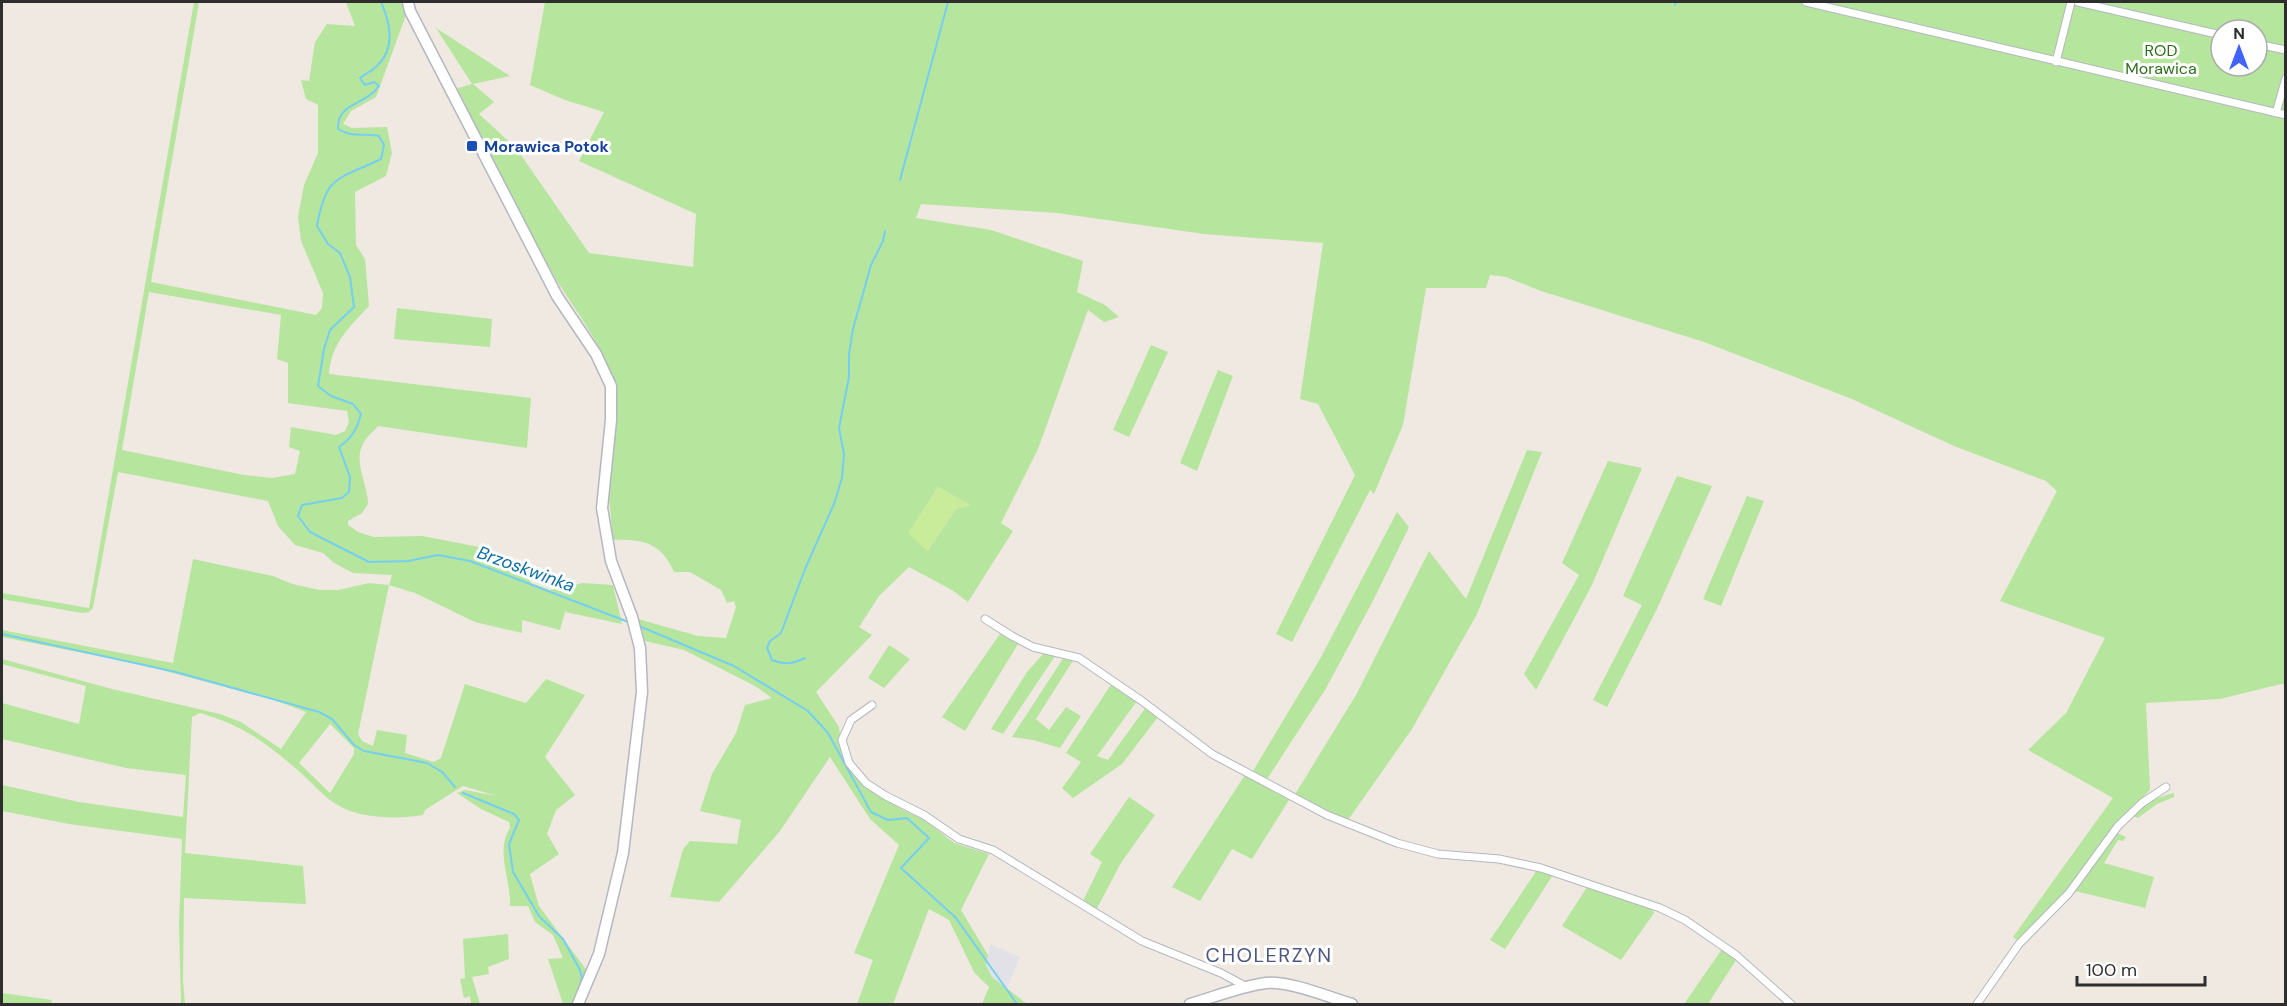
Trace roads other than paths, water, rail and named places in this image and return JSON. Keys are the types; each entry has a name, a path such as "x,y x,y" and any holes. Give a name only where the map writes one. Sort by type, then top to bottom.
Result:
{"street":[{"path":"408,2 410,11 557,296 596,354 611,386 611,420 603,507 611,561 632,617 636,635 642,665 642,692 624,854 599,954 578,1005"},
{"path":"1806,2 2286,115"},
{"path":"2056,62 2071,2"},
{"path":"2078,2 2209,32"},
{"path":"2269,46 2286,50"},
{"path":"2276,113 2286,78"},
{"path":"985,619 1033,647 1079,658 1134,695 1212,753 1327,815 1397,843 1438,854 1499,859 1541,868 1660,909 1685,920 1736,955 1791,1005"},
{"path":"872,705 851,720 842,740 849,763 866,783 904,807 924,815 958,839 993,850 1142,941 1221,973 1247,988"},
{"path":"1977,1005 2019,944 2069,893 2118,826 2142,803 2166,787"},
{"path":"1190,1005 1266,983 1282,984 1352,1005"}],"waterway":[{"name":"Brzoskwinka","path":"381,2 390,35 387,52 377,66 360,78 365,85 374,82 379,86 342,114 338,129 353,134 379,136 384,145 381,159 344,176 330,187 317,226 328,244 340,253 350,277 354,307 330,330 324,349 318,386 331,396 353,404 361,414 353,433 339,447 350,477 349,492 342,498 302,505 298,516 310,532 369,562 408,561 438,555 470,561 631,623"},
{"path":"900,180 948,2"},
{"path":"805,658 796,662 777,662 772,660 767,648 770,641 781,633 805,569 834,504 842,478 844,454 839,428 849,377 849,354 853,329 871,265 883,241 885,231"},
{"name":"Brzoskwinka","path":"639,626 734,666 808,711 828,733 871,812 888,820 907,818 929,838 901,868 956,918 1017,1004"},
{"path":"2,634 176,672 319,712 332,719 354,745 364,751 427,763 442,772 455,787"},
{"path":"463,793 514,814 519,820 509,844 513,872 539,916 563,939 580,970 582,978 577,997"}],"place":[{"name":"Morawica Potok","path":"472,146"}],"district":[{"name":"CHOLERZYN","path":"1269,955"}],"park label":[{"name":"ROD Morawica","path":"2161,59"}]}
